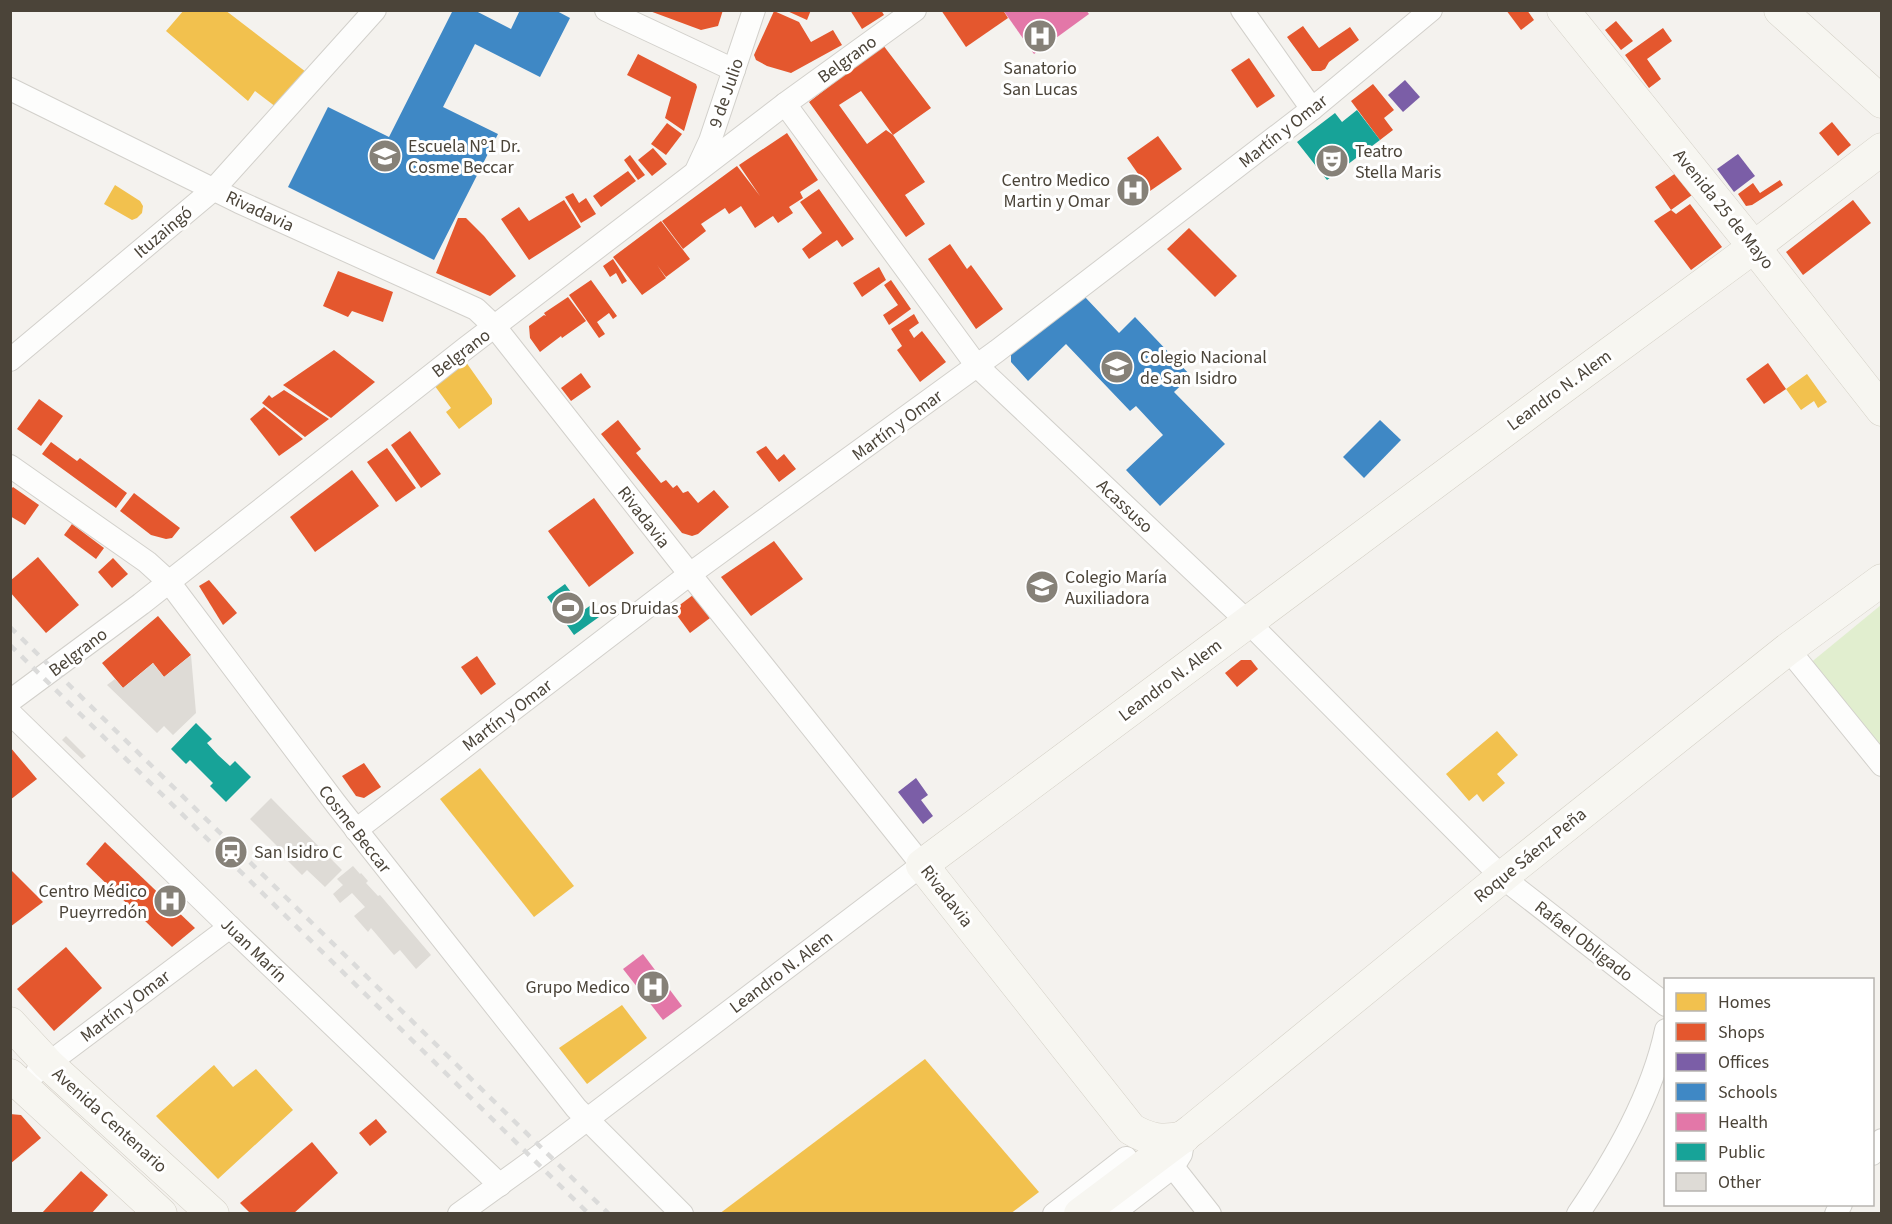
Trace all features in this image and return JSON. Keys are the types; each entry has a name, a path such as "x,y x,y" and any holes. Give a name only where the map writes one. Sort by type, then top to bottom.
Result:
{"main road":[{"name":"Avenida 25 de Mayo","path":"1563,10 1754,247 1881,410"},
{"path":"1780,10 1881,102"},
{"name":"Leandro N. Alem","path":"922,865 1754,247 1881,149"},
{"name":"Roque Sáenz Peña","path":"1097,1208 1502,877 1788,649 1881,579"},
{"name":"Rivadavia","path":"922,865 1129,1143 1169,1141 1184,1137"},
{"name":"Avenida Centenario","path":"10,1023 48,1064 213,1214"},
{"name":"Avenida Centenario","path":"14,1084 161,1214"},
{"path":"1097,1208 1116,1178 1129,1143"}],"street":[{"name":"Ituzaingó","path":"10,360 214,189 375,10"},
{"path":"606,10 734,70"},
{"name":"9 de Julio","path":"695,173 710,141 754,10"},
{"name":"Belgrano","path":"10,701 67,661 785,104 915,10"},
{"path":"1242,10 1312,109"},
{"name":"Martín y Omar","path":"356,830 690,574 977,366 1312,109 1431,10"},
{"name":"Rivadavia","path":"10,89 214,189 476,309 495,327 922,865"},
{"name":"Acassuso","path":"785,104 977,366 1248,622 1502,877"},
{"name":"Cosme Beccar","path":"10,466 147,562 169,582 356,830 586,1120 682,1214"},
{"path":"1788,649 1881,765"},
{"name":"Juan Marín","path":"10,713 500,1185"},
{"name":"Leandro N. Alem","path":"459,1214 922,865"},
{"name":"Rafael Obligado","path":"1502,877 1664,1004"},
{"name":"Martín y Omar","path":"14,1084 48,1064 230,927"},
{"path":"1578,1214 1619,1147 1643,1098 1664,1033"},
{"path":"1097,1208 1173,1167 1181,1154 1184,1137"},
{"path":"1054,1214 1129,1143"},
{"path":"1173,1167 1210,1214"}],"green space":[{"path":"1881,605 1881,764 1803,669"}],"building: Homes":[{"path":"184,10 225,10 306,72 276,107 255,91 248,101 166,31"},
{"path":"115,185 140,201 143,206 142,213 137,218 132,220 104,204"},
{"path":"461,355 492,399 492,404 459,429 446,412 451,408 429,378"},
{"path":"1807,374 1827,402 1818,408 1814,401 1801,410 1786,389"},
{"path":"1497,731 1518,755 1497,774 1505,783 1483,802 1477,794 1469,801 1446,774"},
{"path":"480,768 574,886 534,917 440,799"},
{"path":"69,969 84,987 52,1014 37,996"},
{"path":"622,1005 647,1038 587,1084 559,1048"},
{"path":"925,1059 1039,1192 1010,1214 719,1214"},
{"path":"214,1065 233,1087 256,1069 293,1110 218,1179 156,1116"}],"building: Shops":[{"path":"647,10 723,10 718,26 701,30"},
{"path":"785,10 811,10 807,20"},
{"path":"850,10 881,10 884,15 862,29"},
{"path":"941,10 1003,10 1008,18 966,47"},
{"path":"1506,10 1527,10 1534,20 1521,30"},
{"path":"774,11 799,22 811,42 833,30 842,45 791,73 767,66 756,60 754,55"},
{"path":"1616,21 1633,41 1621,50 1605,30"},
{"path":"1303,26 1319,48 1350,27 1359,40 1329,62 1325,69 1312,71 1287,37"},
{"path":"1663,28 1672,41 1647,59 1661,79 1649,88 1625,55"},
{"path":"883,45 931,108 893,135 925,182 905,195 925,224 906,237 809,102","holes":["861,91 893,135 886,130 867,144 839,105"]},
{"path":"638,54 696,84 684,131 665,118 671,97 627,75"},
{"path":"1249,58 1275,96 1257,108 1231,70"},
{"path":"1373,84 1394,110 1384,118 1393,130 1380,140 1351,101"},
{"path":"1832,122 1851,145 1838,156 1819,133"},
{"path":"667,123 682,134 666,155 651,144"},
{"path":"787,133 818,180 800,192 803,198 789,207 793,213 778,223 773,216 755,228 741,206 729,214 725,208 701,224 706,231 683,249 662,221 737,166 760,196 739,165"},
{"path":"1158,136 1182,169 1150,191 1127,158"},
{"path":"653,148 667,164 652,176 638,160"},
{"path":"630,155 645,175 638,180 624,160"},
{"path":"628,171 636,181 601,207 593,196"},
{"path":"1676,173 1692,195 1671,210 1655,187"},
{"path":"1780,180 1783,185 1752,205 1746,206 1738,194 1753,183 1760,193"},
{"path":"819,189 854,239 842,247 837,240 809,259 802,249 822,233 800,202"},
{"path":"573,193 579,203 586,198 596,214 581,223 565,197"},
{"path":"564,200 581,227 529,260 501,219 519,207 529,221"},
{"path":"1853,200 1871,223 1803,275 1786,252"},
{"path":"1690,204 1722,247 1691,270 1654,221 1671,210 1676,214"},
{"path":"458,218 466,218 484,236 516,276 490,296 436,273"},
{"path":"661,221 690,259 666,277 657,265 666,278 642,295 613,257"},
{"path":"1189,228 1237,276 1215,297 1167,249"},
{"path":"950,244 967,269 971,265 1003,309 976,329 928,259"},
{"path":"613,259 627,281 622,284 616,273 610,277 603,266"},
{"path":"879,267 886,280 862,297 853,283"},
{"path":"338,271 393,292 383,322 352,311 348,317 323,306"},
{"path":"591,280 617,316 613,319 609,313 597,322 605,334 599,338 569,295"},
{"path":"891,280 911,309 889,325 883,315 898,305 884,285"},
{"path":"568,297 586,321 540,352 530,338 529,326 544,315 546,316 544,313"},
{"path":"914,314 919,323 909,330 914,338 922,331 946,362 920,382 897,350 902,346 891,329"},
{"path":"334,350 375,382 331,418 283,385"},
{"path":"1768,363 1786,389 1764,404 1746,379"},
{"path":"581,373 591,387 571,401 561,388"},
{"path":"284,390 329,419 305,437 262,403 269,395 272,398"},
{"path":"39,399 63,416 41,446 17,429"},
{"path":"264,407 303,439 279,456 250,419"},
{"path":"618,420 641,449 636,453 661,483 666,480 673,488 677,485 683,493 688,491 698,503 714,490 729,507 698,534 692,536 682,533 601,434"},
{"path":"410,431 441,474 421,488 391,445"},
{"path":"51,442 77,461 80,458 127,493 116,508 42,454"},
{"path":"766,446 777,460 784,454 796,469 779,482 756,452"},
{"path":"387,448 416,488 396,502 367,462"},
{"path":"352,470 379,506 315,552 290,517"},
{"path":"13,487 39,505 25,525 10,516 10,490"},
{"path":"134,493 180,528 172,538 166,539 151,535 120,511"},
{"path":"594,498 634,553 589,587 548,531"},
{"path":"72,524 104,548 96,559 64,535"},
{"path":"774,541 803,579 751,616 721,577"},
{"path":"38,557 79,605 46,633 10,592 10,581"},
{"path":"113,558 128,574 112,588 98,572"},
{"path":"209,580 237,613 223,625 199,586"},
{"path":"693,595 710,618 690,633 673,610"},
{"path":"158,616 191,655 164,677 153,663 123,688 102,663"},
{"path":"477,656 496,684 481,695 461,667"},
{"path":"1241,660 1251,660 1258,669 1237,687 1225,673"},
{"path":"10,747 37,779 10,800"},
{"path":"364,763 381,787 364,798 356,796 342,776"},
{"path":"105,842 195,928 172,947 86,864"},
{"path":"10,869 43,902 10,927"},
{"path":"66,947 102,988 54,1031 17,989"},
{"path":"10,1114 21,1115 41,1138 10,1164"},
{"path":"376,1119 387,1132 370,1146 359,1133"},
{"path":"312,1142 338,1173 293,1214 251,1214 240,1203"},
{"path":"81,1171 108,1195 91,1214 41,1214"}],"building: Offices":[{"path":"1405,80 1420,97 1403,112 1388,95"},
{"path":"1738,154 1755,176 1734,192 1717,169"},
{"path":"916,778 928,795 921,800 933,816 923,824 898,792"}],"building: Schools":[{"name":"Escuela Nº1 Dr. Cosme Beccar","path":"453,10 474,10 511,29 520,10 555,10 570,18 540,77 475,44 443,107 498,134 434,260 288,187 328,107 389,137"},
{"path":"1085,297 1119,333 1135,317 1191,376 1174,392 1225,444 1160,506 1126,470 1163,435 1136,406 1130,411 1066,344 1028,381 1011,362 1011,353"},
{"path":"1380,420 1401,440 1364,478 1343,457"}],"building: Health":[{"name":"Sanatorio San Lucas","path":"1003,10 1086,10 1089,14 1034,54"},
{"name":"Centro Medico Martin y Omar","path":"1138,174 1150,191 1128,206 1116,189"},
{"name":"Grupo Medico","path":"643,954 682,1006 663,1020 623,969"}],"building: Public":[{"name":"Teatro Stella Maris","path":"1357,110 1380,140 1327,180 1297,142 1335,113 1342,122"},
{"name":"Los Druidas","path":"565,584 584,610 591,605 599,617 574,635 547,597"},
{"path":"196,723 212,739 207,743 218,755 230,766 235,761 251,777 226,802 210,786 213,783 190,760 186,764 171,749"}],"building: Other":[{"path":"191,655 196,713 173,735 164,726 157,733 107,685 115,679 123,688 153,663 164,677"},
{"path":"66,736 86,756 82,759 62,740"},
{"path":"271,798 342,870 325,887 307,870 302,875 287,860 289,858 250,819"},
{"path":"353,866 431,955 416,969 400,950 394,955 371,928 368,932 354,916 365,907 352,893 340,903 333,894 343,885 337,879"}],"railway":[{"path":"10,627 609,1214"},
{"path":"10,645 589,1214"}],"place":[{"name":"Sanatorio San Lucas","path":"1040,36"},
{"name":"Escuela Nº1 Dr. Cosme Beccar","path":"385,156"},
{"name":"Teatro Stella Maris","path":"1332,161"},
{"name":"Centro Medico Martin y Omar","path":"1133,190"},
{"name":"Colegio Nacional de San Isidro","path":"1117,367"},
{"name":"Colegio María Auxiliadora","path":"1042,587"},
{"name":"Los Druidas","path":"568,608"},
{"name":"San Isidro C","path":"231,852"},
{"name":"Centro Médico Pueyrredón","path":"170,901"},
{"name":"Grupo Medico","path":"653,987"}]}
